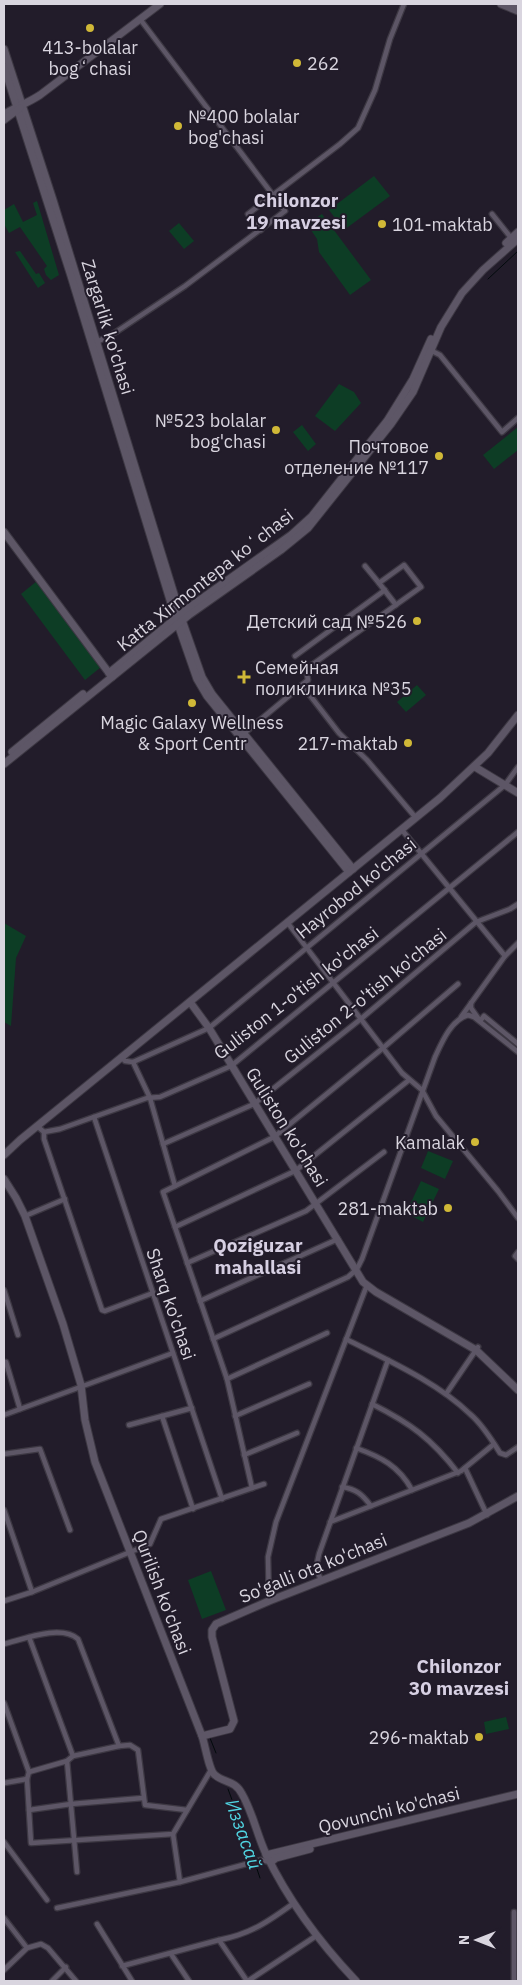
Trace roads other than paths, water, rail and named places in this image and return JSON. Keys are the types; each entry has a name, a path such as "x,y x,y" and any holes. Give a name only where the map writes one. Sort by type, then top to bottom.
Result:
{"main road":[{"path":"4,120 160,4"},
{"path":"501,4 518,11"},
{"path":"513,4 518,6"},
{"name":"Zargarlik ko'chasi","path":"4,49 19,108 179,619 206,685 242,735 352,871"},
{"name":"Zargarlik ko'chasi","path":"4,67 97,342 179,619"},
{"path":"4,114 19,108"},
{"name":"Katta Xirmontepa koʻchasi","path":"4,764 216,587 278,546 312,516 387,421 462,293 482,270 515,240 518,232"},
{"name":"Katta Xirmontepa koʻchasi","path":"179,619 295,539 316,519 392,424 413,392 429,349"},
{"path":"4,532 111,675"},
{"name":"Katta Xirmontepa koʻchasi","path":"4,758 111,675"},
{"path":"4,1155 121,1057 402,830 474,766 518,715"},
{"path":"474,766 518,793"},
{"name":"Guliston ko'chasi","path":"190,1002 209,1028 274,1137 367,1285 477,1349 518,1390"},
{"path":"4,1150 20,1140"},
{"name":"Qurilish ko'chasi","path":"4,1181 16,1198 24,1216 63,1324 81,1385 85,1420 95,1462 202,1736 211,1770"},
{"name":"Guliston ko'chasi","path":"357,1269 379,1289 477,1349 518,1385"},
{"name":"So'galli ota ko'chasi","path":"202,1736 221,1732 234,1726 234,1717 212,1637 212,1630 219,1622 486,1515 518,1496"},
{"path":"211,1770 216,1776 234,1785 242,1794 260,1860 271,1862 294,1903 316,1936 355,1981"},
{"name":"Qovunchi ko'chasi","path":"260,1860 518,1794"},
{"name":"Qovunchi ko'chasi","path":"271,1862 276,1858 518,1798"}],"street":[{"path":"261,230 248,214 340,144 358,128 375,90 390,39 404,4"},
{"path":"97,342 116,332 184,286 284,211 274,195 140,19"},
{"path":"492,214 515,240"},
{"path":"429,349 440,355 502,432 518,418"},
{"path":"242,735 308,680 306,669 421,587 404,565 379,582"},
{"path":"365,566 396,604"},
{"path":"295,656 385,590"},
{"path":"302,685 339,733 367,760 416,818"},
{"name":"Hayrobod ko'chasi","path":"133,1062 209,1028 306,946 505,785 518,767"},
{"path":"402,830 505,956"},
{"name":"Guliston 1-o'tish ko'chasi","path":"44,1132 150,1098 160,1097 231,1066 518,832"},
{"name":"Guliston 2-o'tish ko'chasi","path":"162,1144 254,1104 362,1018 476,922 518,904"},
{"path":"287,922 334,981 383,1048 409,1080 422,1090 436,1116 486,1175 518,1218"},
{"path":"213,1339 348,1277 357,1269 422,1090 443,1040 505,956 518,944"},
{"path":"252,1488 227,1379 163,1192 274,1137 458,984"},
{"path":"473,999 471,1007 480,1021"},
{"path":"460,1018 468,1015 480,1021 518,1052"},
{"path":"480,1021 484,1016 518,1044"},
{"path":"121,1057 125,1061 133,1062 150,1098 175,1186"},
{"path":"175,1227 295,1171 409,1080"},
{"name":"Sharq ko'chasi","path":"94,1117 222,1499"},
{"path":"37,1126 44,1132 44,1139 102,1312 153,1293"},
{"path":"187,1263 306,1211 384,1152"},
{"path":"24,1216 65,1199"},
{"path":"200,1301 338,1239"},
{"path":"518,1252 515,1256 518,1259"},
{"path":"269,1601 268,1557 276,1522 367,1285"},
{"path":"4,1290 18,1335"},
{"path":"227,1379 327,1333"},
{"path":"346,1339 388,1360 446,1394 471,1414 503,1455 518,1447"},
{"path":"446,1394 477,1349"},
{"path":"4,1415 81,1385 173,1353"},
{"path":"321,1580 316,1568 318,1554 388,1360"},
{"path":"6,1362 20,1409"},
{"path":"235,1416 309,1384"},
{"path":"372,1404 401,1419 421,1433 442,1451 458,1473"},
{"path":"130,1425 192,1408"},
{"path":"162,1416 193,1509"},
{"path":"244,1455 297,1433"},
{"path":"330,1522 458,1473 494,1444"},
{"path":"356,1448 388,1462 405,1477 412,1490"},
{"path":"4,1454 40,1449 70,1530"},
{"path":"465,1468 486,1515"},
{"path":"4,1601 32,1592 150,1544 161,1519 264,1484"},
{"path":"342,1487 354,1489 363,1495 371,1506"},
{"path":"4,1510 32,1592"},
{"path":"4,1644 29,1637 62,1632 73,1634 78,1639 119,1746"},
{"path":"29,1637 73,1756"},
{"path":"4,1703 29,1772 27,1780 31,1843 173,1834"},
{"path":"29,1772 73,1756 130,1745 138,1750 144,1805 187,1810"},
{"path":"66,1760 77,1872"},
{"path":"180,1882 173,1834 211,1770"},
{"path":"4,1782 27,1780"},
{"path":"29,1810 71,1804 144,1798"},
{"path":"4,1842 47,1900"},
{"path":"57,1908 180,1882 260,1860"},
{"path":"122,1966 252,1932 294,1903"},
{"path":"514,1912 514,1981"},
{"path":"4,1918 27,1948"},
{"path":"97,1924 132,1981"},
{"path":"219,1940 248,1981 316,1936"},
{"path":"4,1970 27,1948 38,1944 46,1946 66,1967 76,1981"},
{"path":"171,1954 189,1981"},
{"path":"52,1981 66,1967"}],"waterway":[{"path":"488,279 518,251"},
{"name":"Иззасай","path":"210,1738 216,1753"},
{"name":"Иззасай","path":"228,1789 254,1859"},
{"name":"Иззасай","path":"255,1863 260,1878"}],"place":[{"name":"413-bolalar bogʻchasi","path":"90,28"},
{"name":"262","path":"297,63"},
{"name":"№400 bolalar bog'chasi","path":"178,126"},
{"name":"101-maktab","path":"382,224"},
{"name":"№523 bolalar bog'chasi","path":"276,430"},
{"name":"Почтовое отделение №117","path":"439,456"},
{"name":"Детский сад №526","path":"417,621"},
{"name":"Семейная поликлиника №35","path":"244,677"},
{"name":"Magic Galaxy Wellness & Sport Centr","path":"192,703"},
{"name":"217-maktab","path":"408,743"},
{"name":"Kamalak","path":"475,1142"},
{"name":"281-maktab","path":"448,1208"},
{"name":"296-maktab","path":"479,1737"}],"district":[{"name":"Chilonzor 19 mavzesi","path":"296,211"},
{"name":"Qoziguzar mahallasi","path":"258,1256"},
{"name":"Chilonzor 30 mavzesi","path":"459,1677"}]}
